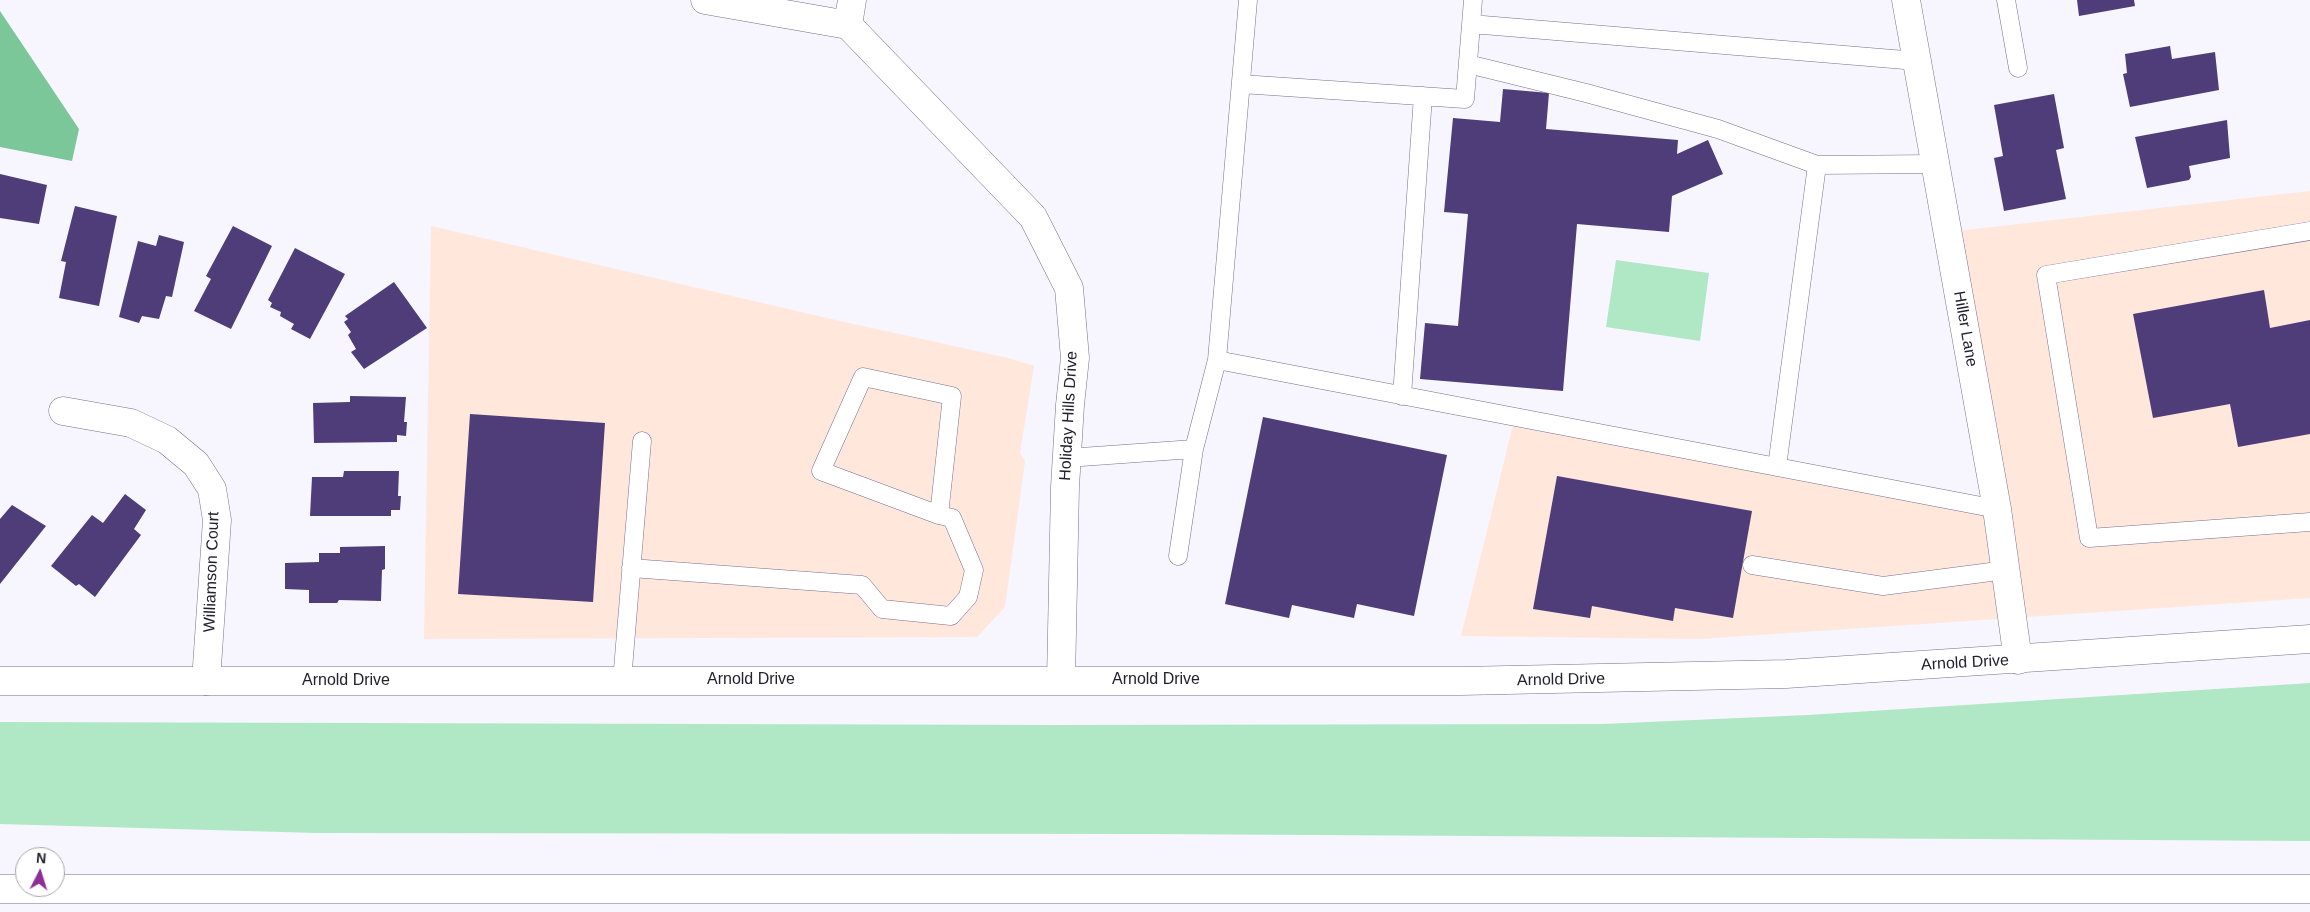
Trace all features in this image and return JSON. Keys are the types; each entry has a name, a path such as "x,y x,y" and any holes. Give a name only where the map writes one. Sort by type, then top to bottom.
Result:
{"main road":[{"name":"Holiday Hills Drive","path":"705,0 850,12 1034,217 1068,288 1075,358 1067,458 1061,680"},
{"name":"Hiller Lane","path":"1906,0 1997,509 2018,660"},
{"name":"Williamson Court","path":"63,412 131,423 167,440 196,464 212,489 217,520 206,681"},
{"name":"Arnold Drive","path":"0,681 1461,681 1614,679 1786,674 2310,639"},
{"path":"0,888 2310,889"}],"lane":[{"path":"1178,556 1194,449 1217,360 1248,0"},
{"path":"1241,84 1465,99 1473,0"},
{"path":"2006,0 2018,68"},
{"path":"1471,24 1917,61"},
{"path":"1468,64 1586,92 1718,129 1817,165 1935,164"},
{"path":"1402,396 1423,96"},
{"path":"1777,467 1817,165"},
{"path":"2310,231 2046,275 2090,538 2310,522"},
{"path":"1217,360 1997,509"},
{"path":"631,568 862,585 882,609 950,616 968,597 974,570 952,518 939,515 821,471 863,376 952,396 939,515"},
{"path":"622,680 642,441"},
{"path":"1067,458 1194,449"},
{"path":"1752,565 1883,586 2006,570"}],"shaded area":[{"path":"2310,191 2310,598 1698,639 1461,636 1515,417 1997,509 1948,232"},
{"path":"431,226 1008,358 1034,366 1020,453 1025,461 1005,607 977,637 424,639"}],"green space":[{"path":"0,11 79,129 72,161 0,147"},
{"path":"1616,260 1709,273 1700,341 1606,327"},
{"path":"2310,683 2310,841 1151,834 317,833 0,824 0,722 1054,725 1603,724 1808,715"}],"building":[{"path":"2077,0 2134,0 2135,6 2079,16"},
{"path":"2170,46 2172,59 2215,52 2219,90 2130,107 2123,74 2127,73 2125,54"},
{"path":"1503,89 1549,93 1546,129 1678,140 1677,154 1708,140 1723,174 1672,196 1669,232 1577,224 1563,391 1420,379 1425,323 1458,326 1468,214 1444,212 1453,118 1500,122"},
{"path":"2054,94 2064,148 2056,150 2066,199 2004,211 1994,158 2003,156 1994,105"},
{"path":"2227,120 2230,158 2189,166 2191,177 2189,180 2147,188 2135,137"},
{"path":"0,174 47,185 39,224 0,218"},
{"path":"75,206 117,216 99,306 59,298 66,262 61,261"},
{"path":"233,226 272,246 231,329 194,311 211,279 206,276"},
{"path":"159,235 184,242 172,297 166,296 159,319 142,316 139,323 119,317 138,241 156,246"},
{"path":"295,248 345,274 310,339 291,329 294,324 280,316 281,312 270,307 272,303 268,300"},
{"path":"394,282 427,328 364,369 351,352 356,349 348,335 351,332 344,322 348,319 345,316"},
{"path":"2264,290 2270,328 2310,320 2310,434 2238,447 2230,404 2153,418 2133,314"},
{"path":"350,396 406,397 404,422 407,422 406,436 397,435 397,442 314,443 313,403 350,402"},
{"path":"470,414 605,423 593,602 458,594"},
{"path":"1263,417 1447,455 1414,616 1357,604 1354,618 1292,605 1289,618 1225,604"},
{"path":"344,471 399,471 398,496 401,496 400,510 391,510 391,516 310,516 312,477 343,477"},
{"path":"1557,476 1752,511 1733,618 1675,608 1673,621 1592,606 1590,618 1533,609"},
{"path":"125,494 146,510 134,529 141,535 95,597 79,584 76,586 51,566 92,515 103,523"},
{"path":"12,505 46,526 0,584 0,519"},
{"path":"385,546 385,569 382,570 381,601 339,600 337,603 309,603 309,590 285,589 285,563 319,562 319,553 340,553 340,547"}]}
